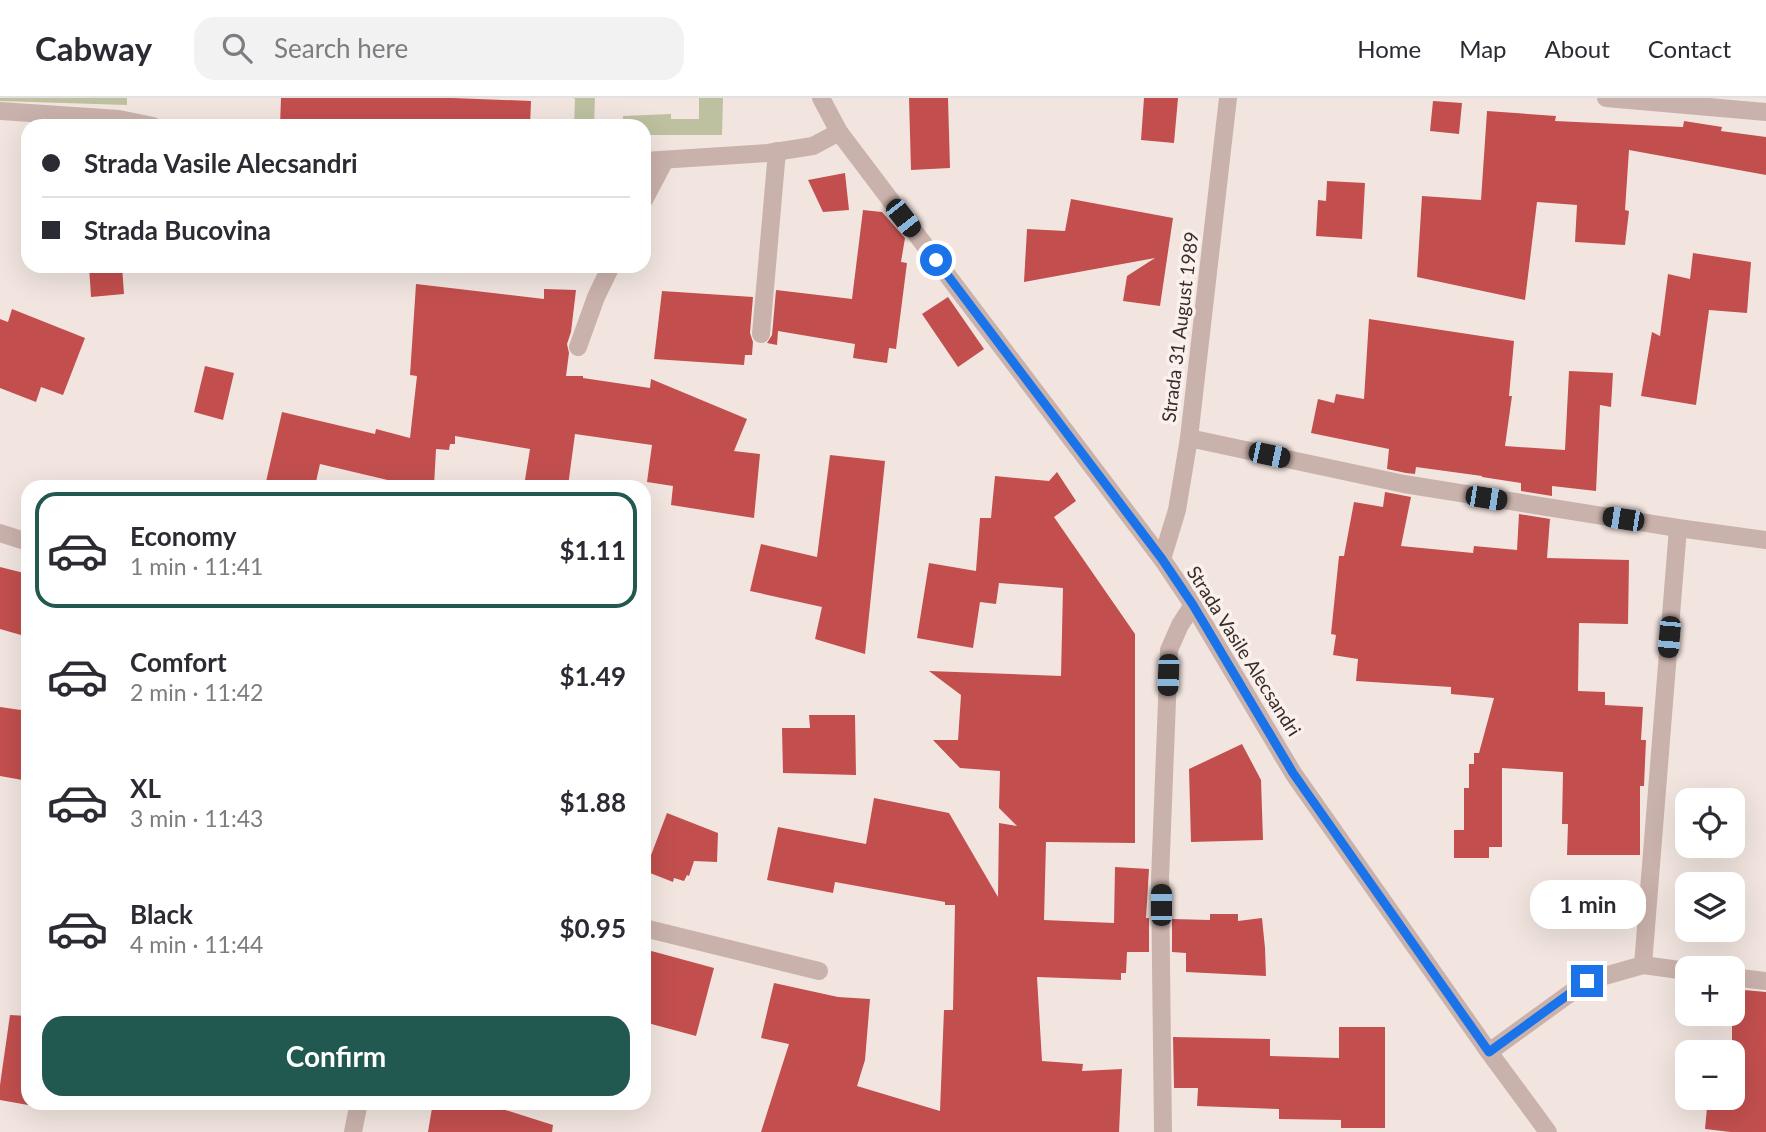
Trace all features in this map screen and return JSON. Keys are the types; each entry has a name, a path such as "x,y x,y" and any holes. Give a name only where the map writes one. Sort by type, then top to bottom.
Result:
{"street":[{"name":"Strada Vasile Alecsandri","path":"821,98 839,132 1162,559 1193,605 1293,773 1548,1132"},
{"name":"Strada 31 August 1989","path":"1162,559 1177,510 1189,438 1228,98"},
{"path":"1606,98 1766,112"},
{"path":"0,111 119,119"},
{"path":"651,161 813,146 839,132"},
{"path":"761,334 777,151"},
{"path":"651,187 665,160"},
{"path":"578,347 608,273"},
{"path":"1189,438 1404,484 1766,540"},
{"path":"1643,965 1678,528"},
{"path":"0,533 21,540"},
{"path":"1163,1132 1160,879 1169,650 1193,605"},
{"path":"651,930 819,971"},
{"path":"1489,1052 1587,981 1643,965 1675,969"},
{"path":"1745,979 1766,981"},
{"path":"353,1132 357,1110"}],"green space":[{"path":"0,98 127,98 127,105 0,101"},
{"path":"573,98 595,98 594,119 574,119"},
{"path":"699,98 723,98 722,135 651,135 651,119 623,119 623,116 671,114 671,119 699,119"}],"building":[{"path":"281,98 531,101 530,119 280,119"},
{"path":"909,98 948,98 950,168 911,170"},
{"path":"1144,98 1178,98 1174,143 1141,140"},
{"path":"1433,101 1462,103 1459,134 1430,131"},
{"path":"1487,111 1556,116 1555,121 1683,127 1684,121 1722,127 1721,131 1766,137 1766,175 1629,150 1625,210 1629,211 1625,245 1575,242 1577,205 1537,202 1525,300 1417,277 1422,196 1481,200"},
{"path":"845,173 849,210 823,212 808,180"},
{"path":"1327,181 1365,183 1362,239 1316,236 1318,200 1326,201"},
{"path":"1071,199 1173,218 1160,306 1123,301 1127,276 1155,258 1024,282 1027,229 1065,231"},
{"path":"863,210 882,212 905,238 901,262 907,263 896,349 889,348 887,363 853,358 855,344 778,331 777,345 767,343 772,335 776,290 852,299"},
{"path":"1693,253 1751,262 1747,313 1709,310 1696,405 1641,396 1652,332 1660,336 1668,274 1690,279"},
{"path":"89,273 122,273 124,294 91,297"},
{"path":"416,284 544,299 544,289 576,290 567,344 569,353 566,376 583,376 650,388 651,379 747,419 734,451 760,454 754,518 671,505 673,486 647,480 652,445 575,434 569,480 525,480 530,449 455,436 455,444 450,444 449,450 436,449 434,480 388,480 320,464 316,480 266,480 282,412 375,434 376,429 410,438 417,376 410,375"},
{"path":"662,291 753,297 750,333 753,342 752,355 745,355 744,365 654,359"},
{"path":"948,297 984,349 958,367 922,314"},
{"path":"12,309 85,338 63,395 41,387 36,402 0,388 0,319 8,322"},
{"path":"1369,319 1514,341 1509,396 1512,396 1505,446 1565,450 1569,371 1613,373 1611,407 1600,405 1596,491 1552,486 1552,496 1521,491 1521,483 1482,476 1416,467 1415,474 1406,473 1387,469 1389,449 1311,433 1318,399 1334,403 1336,394 1364,399"},
{"path":"205,366 234,373 223,420 194,412"},
{"path":"830,455 885,461 865,654 815,639 822,607 750,591 761,544 817,557"},
{"path":"1057,472 1076,501 1054,517 1135,634 1135,843 1046,842 1044,920 1114,923 1115,867 1149,869 1146,918 1149,918 1149,952 1127,952 1126,973 1121,973 1121,980 1037,977 1042,1061 1083,1064 1082,1071 1122,1069 1119,1132 761,1132 789,1044 761,1038 774,983 838,997 870,999 865,1060 857,1086 940,1111 944,1010 953,1010 955,905 835,882 833,893 767,880 778,827 866,844 874,798 949,813 998,897 999,823 1017,826 999,808 1000,771 960,768 933,740 958,740 961,695 929,671 1061,676 1063,588 999,583 996,604 980,602 973,648 917,638 929,563 976,571 980,518 991,518 995,476 1049,481"},
{"path":"1385,492 1411,497 1401,546 1473,553 1474,546 1517,550 1519,514 1550,519 1547,558 1629,560 1628,624 1579,623 1578,691 1605,692 1605,705 1643,707 1641,740 1646,740 1644,786 1640,786 1640,855 1567,855 1568,824 1562,824 1563,772 1502,768 1502,847 1489,847 1489,858 1454,858 1454,830 1464,830 1464,788 1469,788 1469,764 1474,764 1474,753 1479,753 1494,698 1451,694 1451,687 1356,681 1358,659 1333,655 1336,635 1331,634 1339,556 1344,556 1354,502 1383,507"},
{"path":"0,567 21,572 21,635 0,629"},
{"path":"0,707 21,710 21,780 0,776"},
{"path":"809,715 855,715 856,775 783,773 782,728 810,728"},
{"path":"1242,744 1261,780 1263,840 1191,842 1189,769"},
{"path":"667,813 718,833 717,862 694,861 689,876 687,875 684,881 674,878 673,882 651,873 651,855"},
{"path":"1210,914 1238,914 1238,921 1262,918 1266,976 1186,972 1186,953 1172,952 1172,919 1210,920"},
{"path":"651,951 714,968 696,1036 651,1024"},
{"path":"1745,990 1766,992 1766,1132 1705,1129 1707,1110 1745,1110 1745,1040 1732,1040 1732,1026 1745,1026"},
{"path":"10,1015 21,1016 21,1104 0,1100"},
{"path":"1339,1027 1385,1027 1385,1128 1341,1128 1341,1120 1279,1119 1279,1109 1197,1106 1198,1088 1174,1088 1173,1037 1270,1039 1270,1056 1339,1058"},
{"path":"432,1110 505,1110 553,1125 552,1132 428,1132"}],"route":[{"path":"936,260 1162,559 1193,605 1293,773 1489,1052 1587,981"}]}
